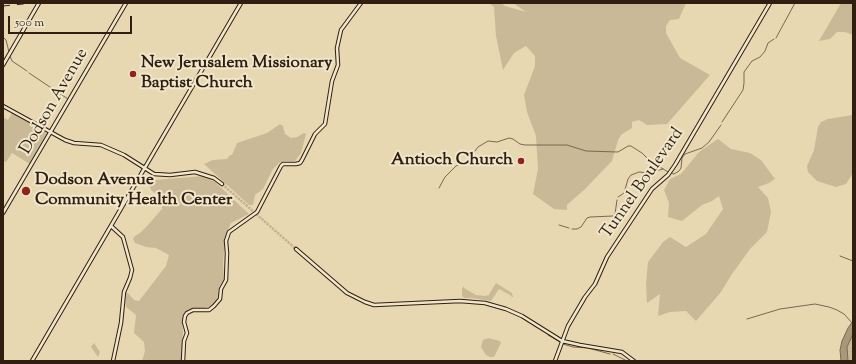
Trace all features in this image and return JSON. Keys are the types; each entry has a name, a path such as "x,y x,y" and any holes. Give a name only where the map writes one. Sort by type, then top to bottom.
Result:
{"main road":[{"path":"3,66 39,3"},
{"name":"Dodson Avenue","path":"3,213 126,3"},
{"path":"32,361 241,3"},
{"path":"183,361 184,341 187,333 184,322 185,316 193,310 209,310 220,299 221,289 226,280 226,241 229,232 257,212 281,166 286,164 296,164 302,160 315,134 325,124 332,80 338,65 337,48 341,30 360,3"},
{"name":"Tunnel Boulevard","path":"555,361 568,326 594,284 607,257 652,189 668,175 675,165 770,3"},
{"path":"3,106 51,133 69,141 101,145 124,155 144,169 160,175 189,172 200,173 214,178 222,184"},
{"path":"111,226 123,237 132,270 124,292 122,322 113,361"},
{"path":"296,249 347,293 374,305 460,301 479,302 506,309 522,316 562,341 622,352 634,361"}],"shaded area":[{"path":"489,3 501,3 505,6 526,12 513,3 686,3 679,19 670,20 666,26 666,33 680,58 710,75 667,124 647,125 639,120 632,122 632,128 622,134 618,140 612,161 567,205 567,210 554,209 533,194 538,169 536,136 527,112 524,95 535,66 535,56 526,46 514,53 503,70 496,36 494,7"},
{"path":"841,3 853,3 853,35 845,32 837,32 830,39 819,41"},
{"path":"12,113 48,134 30,164 12,153 6,162 3,161 3,117 8,120"},
{"path":"853,115 853,173 846,184 836,187 817,181 808,172 807,166 814,150 818,127 821,122 828,119"},
{"path":"280,124 283,126 285,134 291,138 297,137 304,133 306,134 301,153 295,161 284,161 279,163 273,169 263,189 255,195 253,205 249,205 204,164 213,160 227,159 230,155 232,155 237,143 267,133"},
{"path":"718,139 731,149 750,153 761,160 775,179 758,187 768,198 771,212 767,232 750,249 721,292 696,321 686,311 670,312 658,316 660,294 647,303 646,284 648,262 663,242 670,237 686,247 706,234 723,209 719,196 702,205 682,221 668,217 669,203 664,190 670,179 681,174 699,152"},
{"path":"204,176 215,182 249,214 231,223 225,237 223,264 224,280 219,287 217,301 213,305 205,308 189,309 184,315 182,321 183,333 181,361 142,361 145,351 144,342 134,333 136,315 126,307 125,293 128,293 134,300 139,301 166,266 169,255 156,248 146,247 135,243 133,239 162,209 162,201 160,197 151,190 150,186 155,180"},
{"path":"496,283 512,293 513,297 499,289 491,301 464,298 462,296 462,289 464,286 464,288 476,295 488,296"},
{"path":"853,321 853,334 847,347 848,361 841,361 840,350 842,341"},
{"path":"853,334 853,361 848,361 847,347"},
{"path":"488,338 500,341 501,343 494,357 486,355 481,347 483,340"},
{"path":"94,343 100,352 98,357 91,347"}],"waterway":[{"path":"776,38 795,3"},
{"path":"3,37 6,40 9,52"},
{"path":"722,122 743,90 744,72 752,61 760,57 765,51 768,43 774,39"},
{"path":"10,56 12,61 27,71"},
{"path":"29,73 68,99"},
{"path":"670,173 674,174 679,171 681,168 682,158 685,154 702,148 709,142 721,125"},
{"path":"439,188 445,177 456,166 468,160 478,147 488,141 497,142 509,138 525,145 567,145 586,151 618,152 628,146 631,146 642,153 655,166 668,172"},
{"path":"618,197 624,193 628,179 631,175 639,172 649,173 663,169"},
{"path":"572,229 581,227 587,218 590,217 613,216 615,214 617,200"},
{"path":"559,225 569,228"},
{"path":"840,256 853,261"},
{"path":"747,319 780,309 815,304 837,310 844,314 853,324"},
{"path":"548,335 560,342"},
{"path":"563,344 573,347 588,348 610,354"},
{"path":"613,354 627,361"}],"tunnel":[{"path":"222,184 296,249"}],"railway":[{"path":"3,6 33,3"}],"place":[{"name":"New Jerusalem Missionary Baptist Church","path":"133,74"},
{"name":"Antioch Church","path":"521,161"},
{"name":"Dodson Avenue Community Health Center","path":"26,191"}]}
